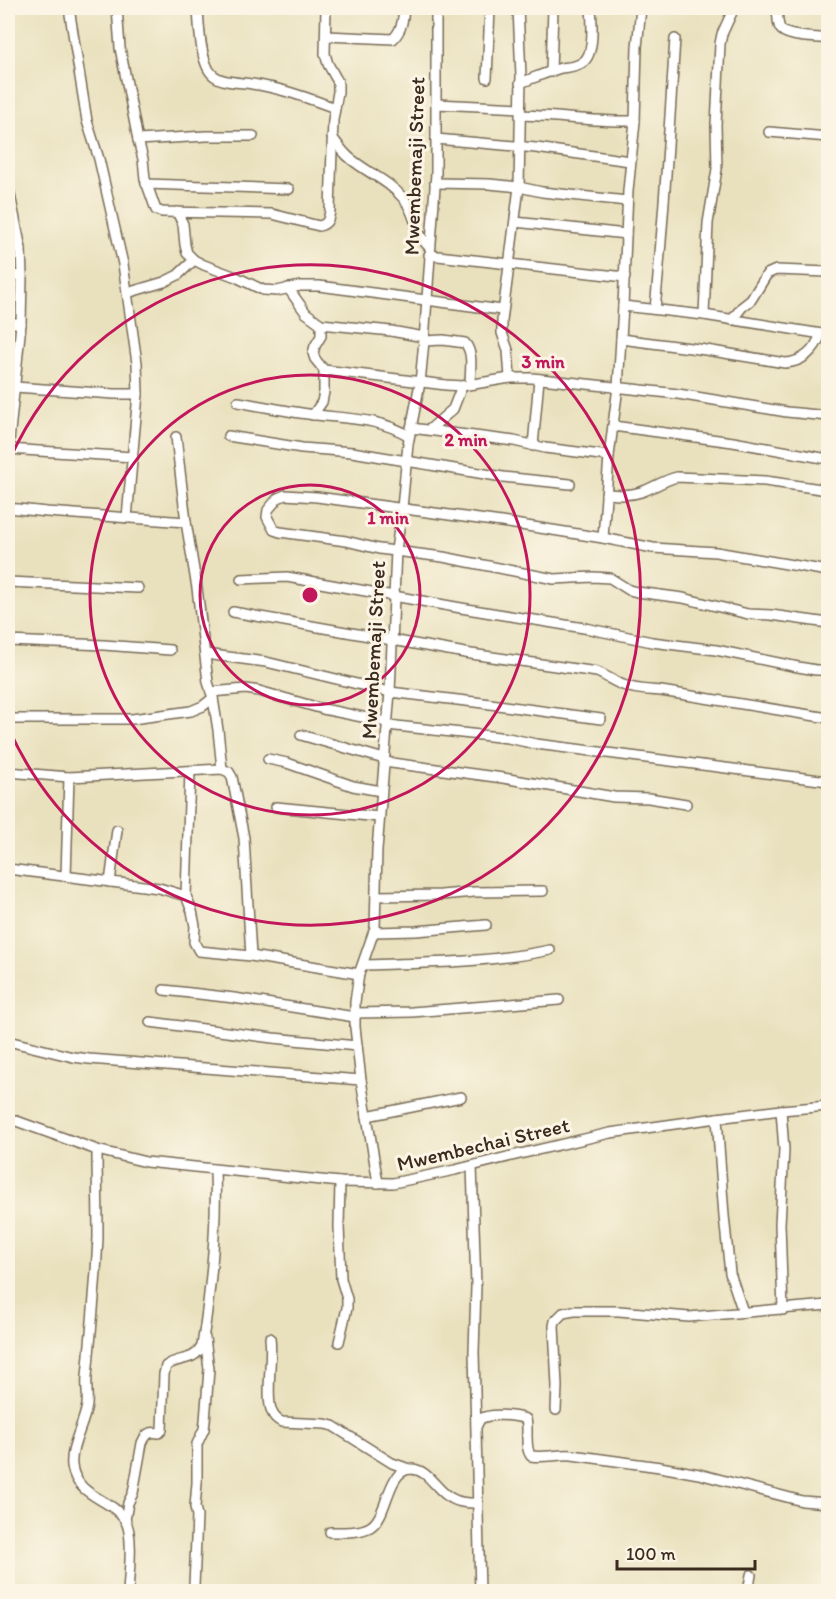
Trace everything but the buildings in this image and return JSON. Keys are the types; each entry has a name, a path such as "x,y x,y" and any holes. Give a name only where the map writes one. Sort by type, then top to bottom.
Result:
{"street":[{"path":"69,8 87,121 99,159 123,264 137,363 138,394 128,518"},
{"path":"117,8 120,48 146,184 156,210 160,212 272,214 318,226 328,221 330,210 333,120 338,92 338,82 325,54 326,8"},
{"path":"198,8 200,37 207,67 218,79 266,86 335,108"},
{"path":"326,36 393,39 399,33 404,8"},
{"name":"Mwembemaji Street","path":"378,1183 361,1080 355,1002 361,970 375,928 379,817 390,692 396,550 410,432 420,383 424,339 435,183 436,8"},
{"path":"486,78 490,8"},
{"path":"510,378 508,350 502,333 502,310 519,188 518,8"},
{"path":"550,72 553,8"},
{"path":"520,83 584,62 591,49 591,8"},
{"path":"603,538 624,306 627,201 635,121 637,48 641,8"},
{"path":"704,315 708,223 717,169 716,125 720,44 734,8"},
{"path":"777,8 779,27 784,33 828,39"},
{"path":"656,309 675,39"},
{"path":"435,104 551,116 635,121"},
{"path":"769,132 828,137"},
{"path":"138,140 253,136"},
{"path":"332,137 351,159 382,179 405,200 422,241 430,251 509,265 625,277"},
{"path":"436,139 630,161"},
{"path":"435,183 489,184 627,201"},
{"path":"146,184 289,189"},
{"path":"8,185 21,249 22,276 21,324 9,421 8,450 133,456"},
{"path":"177,212 183,224 185,245 194,260 263,290 277,291 319,286 502,310"},
{"path":"515,222 626,234"},
{"path":"8,247 21,249"},
{"path":"127,293 164,282 178,275 194,260"},
{"path":"732,320 751,300 771,271 828,272"},
{"path":"8,275 22,276"},
{"path":"288,288 306,313 321,324 391,331 424,339 465,343 471,355 466,385 453,409 429,430"},
{"path":"621,339 785,363 792,362 813,351 825,334 704,315 624,306"},
{"path":"8,322 21,324"},
{"path":"313,415 322,402 324,392 324,370 313,353 321,336 321,324"},
{"path":"8,355 18,357"},
{"path":"324,370 420,383 466,385 510,378 539,379 706,397 787,412 828,416"},
{"path":"532,446 539,379"},
{"path":"15,387 138,394"},
{"path":"238,402 313,415 380,423 410,432 429,430 609,456"},
{"path":"613,426 733,441 828,459"},
{"path":"228,436 329,452 352,452 503,477 570,484"},
{"path":"176,437 208,682 218,730 222,770"},
{"path":"606,494 629,495 642,492 677,477 765,481 828,490"},
{"path":"828,571 716,552 653,548 603,538 328,498 285,495 278,498 268,510 267,517 274,530 280,532 454,559 554,579 610,578 629,590 637,592 683,598 748,614 828,623"},
{"path":"8,508 186,522"},
{"path":"241,579 287,577 590,629 652,642 726,651 798,667 828,670"},
{"path":"8,582 138,588"},
{"path":"233,612 471,654 597,672 624,686 828,718"},
{"path":"8,641 170,650"},
{"path":"205,654 266,662 390,692 601,719"},
{"path":"8,719 132,719 191,711 203,706 212,695 246,689 323,710 387,723 828,781"},
{"path":"301,735 384,760 614,797 650,798 686,804"},
{"path":"268,759 287,763 353,786 381,791"},
{"path":"8,772 69,777 222,770 229,772 232,777 244,838 252,956"},
{"path":"190,771 186,896 195,926 194,942 199,951 361,970 484,960 550,950"},
{"path":"66,876 69,777"},
{"path":"276,807 379,817"},
{"path":"110,882 117,830"},
{"path":"8,869 159,888 186,896"},
{"path":"376,896 441,896 474,892 543,891"},
{"path":"374,932 486,925"},
{"path":"164,990 355,1015 558,1000"},
{"path":"150,1022 357,1046"},
{"path":"8,1041 89,1059 361,1080"},
{"path":"367,1116 461,1097"},
{"name":"Mwembechai Street","path":"8,1118 97,1150 146,1162 340,1182 399,1183 610,1133 781,1110 827,1109"},
{"path":"781,1110 784,1150 780,1224 783,1310"},
{"path":"717,1118 730,1273 743,1312"},
{"path":"97,1150 98,1236 93,1323 86,1385 87,1403 73,1452 72,1464 79,1484 91,1495 114,1509 125,1520 129,1530 128,1592"},
{"path":"472,1166 480,1592"},
{"path":"125,1520 128,1503 133,1493 142,1443 149,1433 159,1433 162,1430 166,1366 194,1356 202,1346 210,1288 216,1201 215,1170"},
{"path":"339,1342 347,1308 347,1299 341,1279 340,1182"},
{"path":"556,1410 554,1326 555,1321 563,1313 619,1311 689,1317 828,1305"},
{"path":"195,1592 198,1444 204,1429 209,1369 204,1334"},
{"path":"270,1338 272,1348 270,1409 277,1420 333,1426 392,1463 417,1470 427,1476 448,1497 459,1502 478,1503"},
{"path":"476,1428 484,1416 523,1418 527,1422 528,1452 531,1456 572,1455 660,1467 699,1474 802,1501 828,1503"},
{"path":"330,1532 355,1531 369,1527 376,1522 390,1488 400,1473 409,1469"},
{"path":"748,1592 750,1575"}]}
